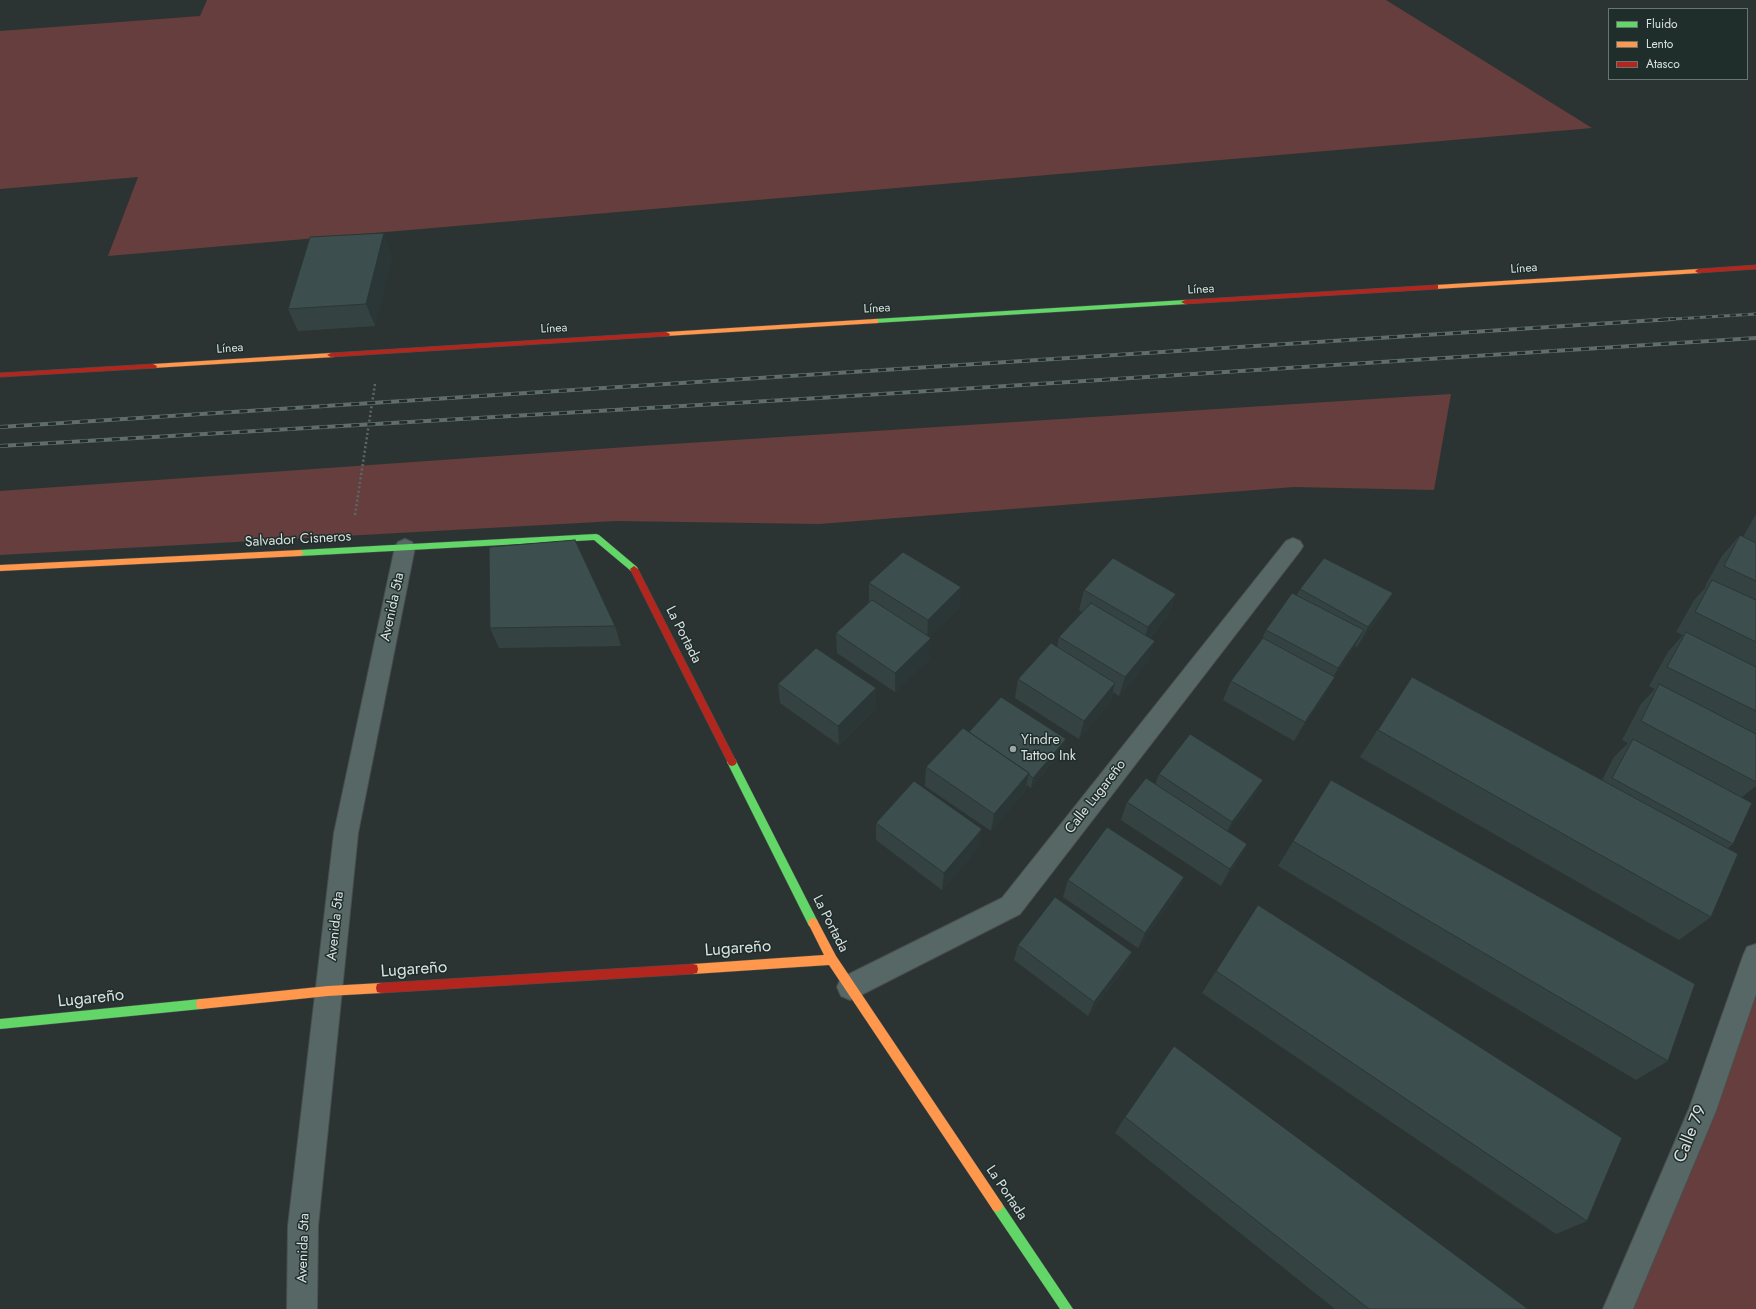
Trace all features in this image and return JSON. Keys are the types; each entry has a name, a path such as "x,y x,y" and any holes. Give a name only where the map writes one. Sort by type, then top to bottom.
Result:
{"street":[{"name":"Línea","path":"0,375 1756,266"},
{"name":"Salvador Cisneros","path":"0,568 596,538"},
{"name":"La Portada","path":"596,538 634,569 832,960 1067,1309"},
{"name":"Calle Lugareño","path":"850,987 1011,906 1293,546"},
{"name":"Avenida 5ta","path":"302,1309 303,1226 346,833 405,547"},
{"name":"Calle 79","path":"1618,1309 1702,1111 1756,956"},
{"name":"Lugareño","path":"0,1024 328,991 832,960"}],"path":[{"path":"349,551 380,351"}],"shaded area":[{"path":"207,0 1386,0 1592,128 108,256 138,177 0,189 0,31 200,16"},
{"path":"1451,394 1434,490 1294,487 819,524 616,521 0,555 0,491 641,446"},
{"path":"1756,956 1756,1309 1618,1309"}],"building":[{"path":"384,233 366,304 288,309 310,237"},
{"path":"1740,535 1756,543 1756,581 1724,566"},
{"path":"575,540 615,626 490,628 489,547"},
{"path":"903,552 961,587 928,620 869,583"},
{"path":"1113,558 1176,594 1148,627 1084,590"},
{"path":"1324,558 1393,593 1368,627 1300,589"},
{"path":"1712,580 1756,600 1756,642 1695,612"},
{"path":"1292,593 1364,630 1338,668 1266,630"},
{"path":"872,600 931,638 895,673 836,633"},
{"path":"1091,603 1155,641 1125,677 1059,637"},
{"path":"1686,632 1756,667 1756,711 1667,667"},
{"path":"1263,638 1335,677 1305,722 1231,681"},
{"path":"1051,643 1115,683 1084,721 1018,679"},
{"path":"816,648 876,688 838,726 778,684"},
{"path":"1412,677 1738,854 1711,917 1378,730"},
{"path":"1659,684 1756,734 1756,782 1641,721"},
{"path":"1001,697 1066,739 1033,778 1029,775 1029,773 969,732"},
{"path":"963,728 1029,773 994,814 926,767"},
{"path":"1190,734 1263,780 1232,822 1159,774"},
{"path":"1633,739 1752,803 1733,844 1612,778"},
{"path":"1146,778 1247,844 1230,869 1127,802"},
{"path":"1331,780 1695,984 1668,1061 1293,841"},
{"path":"914,781 982,829 944,873 876,823"},
{"path":"1107,827 1184,877 1145,933 1068,880"},
{"path":"1055,897 1132,952 1094,1002 1018,945"},
{"path":"1258,905 1622,1138 1587,1221 1216,971"},
{"path":"1174,1046 1528,1309 1369,1309 1125,1117"}],"railway":[{"path":"1658,320 1756,314"},
{"path":"0,427 1673,319"},
{"path":"0,446 819,398 1756,338"}],"traffic: fast":[{"path":"875,321 1185,302"},
{"path":"300,553 596,537 634,569"},
{"path":"732,762 813,923"},
{"path":"0,1024 201,1004"},
{"path":"997,1206 1067,1309"}],"traffic: slow":[{"path":"1436,287 1698,271"},
{"path":"666,334 875,321"},
{"path":"153,366 331,355"},
{"path":"0,568 300,553"},
{"path":"813,923 832,960 997,1206"},
{"path":"693,969 832,960"},
{"path":"201,1004 328,991 381,988"}],"traffic: jam":[{"path":"1698,271 1756,267"},
{"path":"1185,302 1436,287"},
{"path":"331,355 666,334"},
{"path":"0,375 153,366"},
{"path":"634,569 732,762"},
{"path":"381,988 693,969"}],"place":[{"name":"Yindre Tattoo Ink","path":"1013,749"}]}
